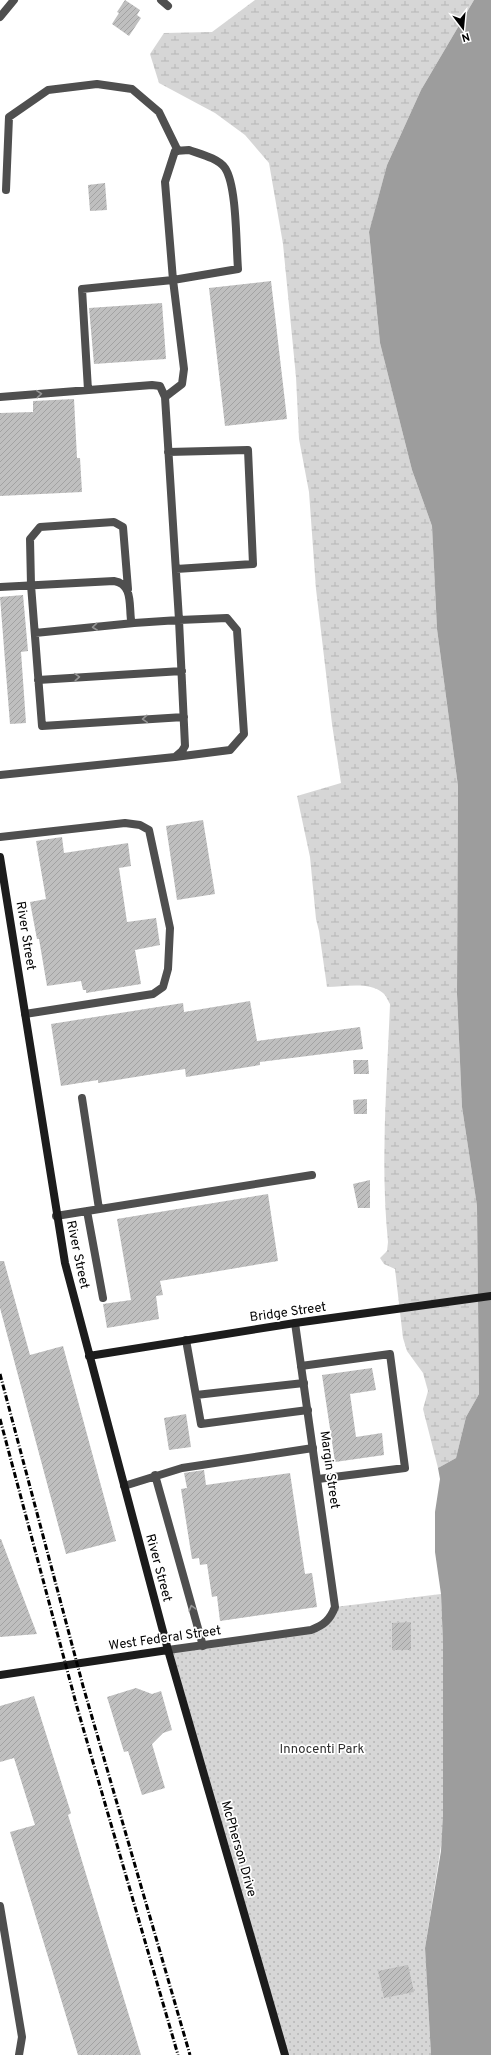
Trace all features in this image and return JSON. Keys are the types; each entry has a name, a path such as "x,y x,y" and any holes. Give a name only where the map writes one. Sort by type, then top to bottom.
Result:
{"street":[{"path":"0,17 14,0"},
{"path":"161,0 168,6"},
{"path":"6,190 9,117 48,90 97,84 132,89 159,112 178,151"},
{"path":"84,390 82,290 173,280 238,269 232,182 224,167 210,157 189,150 175,151 165,182 173,280 184,369 182,384 165,397"},
{"path":"0,397 152,385 160,386 165,397 184,717 185,746 182,752 175,757"},
{"path":"168,452 248,450 254,564 176,569"},
{"path":"134,623 131,620 123,527 114,522 40,527 30,539 31,585 42,726 184,717"},
{"path":"0,587 114,581 122,582 128,589"},
{"path":"0,775 230,750 244,734 237,630 228,618 134,623 35,634"},
{"path":"38,680 182,671"},
{"path":"0,837 125,823 140,825 149,830 170,928 168,969 163,986 153,994 25,1014"},
{"name":"River Street","path":"0,857 56,1216 66,1270 168,1650"},
{"path":"82,1098 100,1209"},
{"path":"56,1216 312,1175"},
{"path":"87,1211 103,1298"},
{"name":"Bridge Street","path":"89,1356 186,1340 491,1296"},
{"name":"Margin Street","path":"295,1324 335,1596 335,1607 331,1618"},
{"path":"186,1340 201,1424 308,1410"},
{"path":"301,1366 390,1354 405,1468 318,1479"},
{"path":"196,1395 304,1383"},
{"path":"124,1486 155,1475 182,1468 313,1448"},
{"path":"155,1475 203,1646"},
{"name":"West Federal Street","path":"0,1675 311,1630 322,1626 331,1618"},
{"name":"McPherson Drive","path":"168,1650 285,2055"},
{"path":"0,1906 22,2037 19,2055"}],"green space":[{"path":"255,0 474,0 421,90 387,165 369,233 380,343 412,470 432,526 437,629 458,786 457,994 462,1107 477,1206 479,1394 466,1417 456,1458 438,1468 423,1409 428,1391 423,1373 407,1351 403,1338 395,1269 384,1264 380,1258 387,1251 388,1242 384,1152 390,1004 384,994 371,987 327,987 316,919 310,857 297,796 341,783 332,724 316,589 309,492 299,439 296,377 283,244 269,163 245,135 215,113 159,83 150,54 164,33 212,32"},
{"name":"Innocenti Park","path":"441,1594 443,1644 443,1833 425,1948 431,2055 285,2055 168,1650 322,1626 335,1607"}],"shaded area":[{"path":"474,0 491,0 491,2055 431,2055 425,1948 441,1851 443,1817 443,1644 441,1594 435,1552 435,1512 440,1479 438,1468 456,1458 466,1417 479,1394 477,1206 462,1107 457,994 458,786 437,629 432,526 412,470 380,343 369,232 387,165 421,90"}],"building":[{"path":"125,0 140,10 137,15 141,18 129,36 112,24 119,13 117,12"},
{"path":"105,183 107,210 90,211 88,185"},
{"path":"271,281 287,419 225,426 209,288"},
{"path":"162,303 166,359 94,364 89,308"},
{"path":"74,399 77,458 80,458 82,492 0,496 0,413 33,412 33,401"},
{"path":"23,595 28,651 21,652 26,723 10,724 0,597"},
{"path":"203,820 215,894 177,900 166,826"},
{"path":"62,837 64,853 128,843 131,866 119,868 127,922 156,918 160,945 135,950 141,984 86,993 86,990 83,990 81,981 47,986 39,939 37,939 30,902 46,899 36,841"},
{"path":"250,1001 257,1041 360,1027 363,1049 260,1062 260,1065 186,1077 185,1069 98,1083 98,1080 61,1086 51,1024 183,1003 184,1012"},
{"path":"353,1060 368,1060 369,1074 354,1074"},
{"path":"367,1099 367,1114 354,1114 353,1100"},
{"path":"370,1180 370,1208 358,1208 353,1184"},
{"path":"268,1194 278,1261 160,1281 163,1295 156,1296 159,1319 107,1328 103,1304 131,1300 117,1219"},
{"path":"0,1261 4,1261 30,1355 63,1346 116,1541 66,1554 0,1308"},
{"path":"372,1368 376,1390 350,1394 356,1437 382,1433 384,1455 335,1462 322,1375"},
{"path":"186,1414 191,1447 169,1450 164,1418"},
{"path":"204,1470 206,1485 290,1473 305,1574 312,1573 317,1607 220,1621 217,1596 212,1597 207,1564 200,1565 199,1558 192,1559 181,1489 187,1488 184,1473"},
{"path":"1,1539 37,1634 0,1637"},
{"path":"411,1622 411,1650 392,1650 392,1623"},
{"path":"136,1688 152,1694 161,1691 172,1730 163,1733 152,1744 165,1788 142,1795 128,1751 124,1752 107,1697"},
{"path":"34,1696 71,1813 68,1815 141,2055 78,2055 10,1832 35,1825 14,1758 0,1762 0,1706"},
{"path":"408,1965 414,1992 384,1998 378,1971"}],"railway":[{"path":"0,1374 83,1686 190,2055"},
{"path":"0,1419 77,1707 178,2055"}]}
